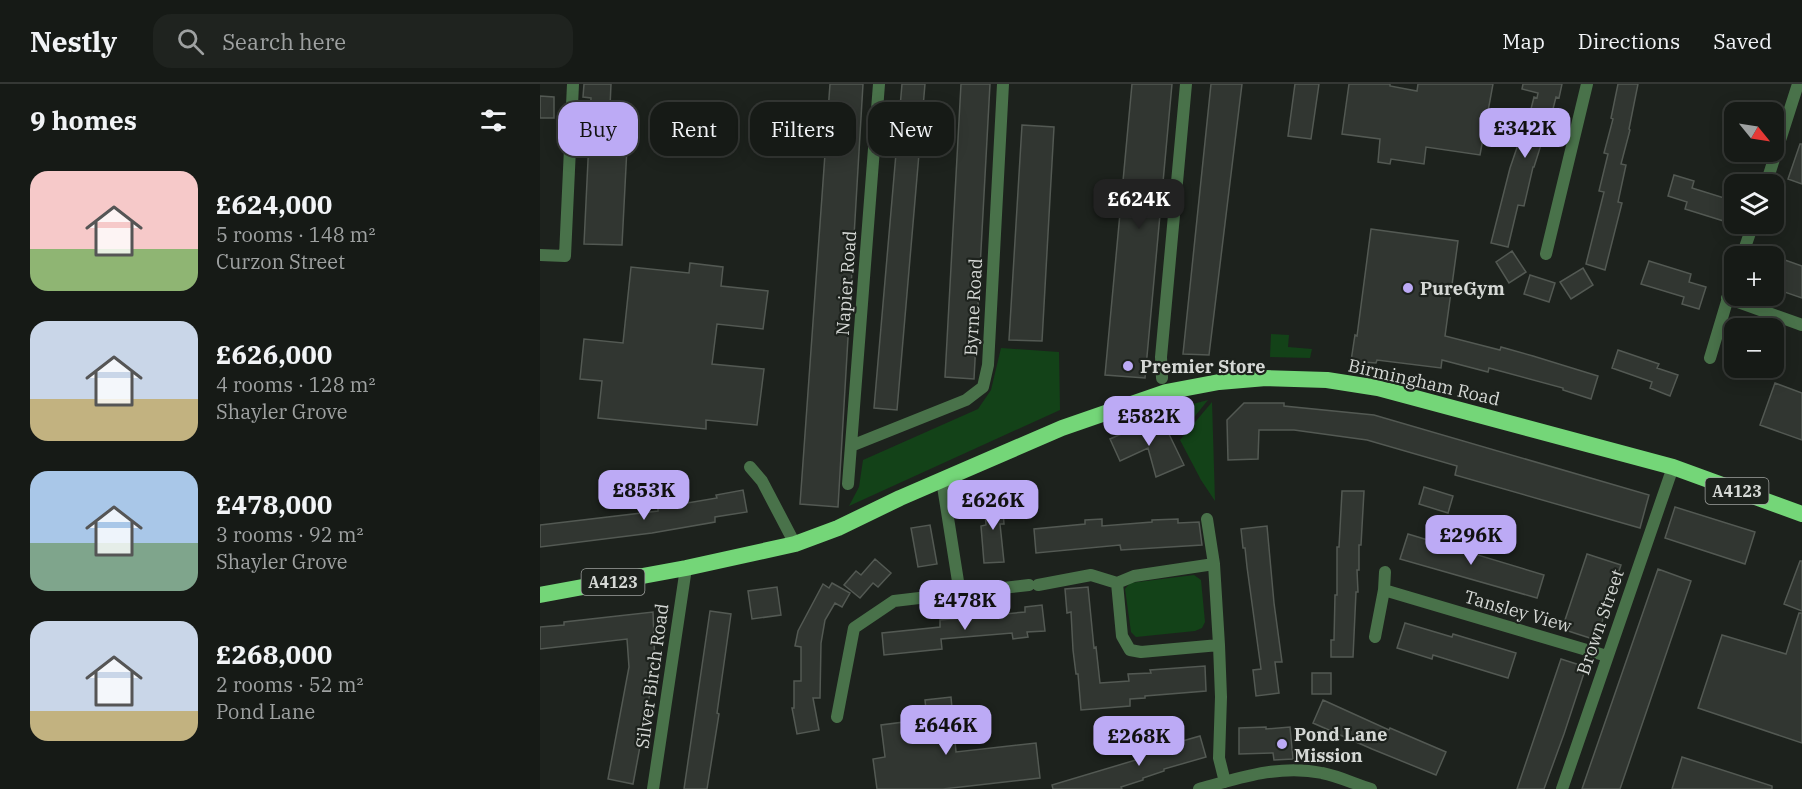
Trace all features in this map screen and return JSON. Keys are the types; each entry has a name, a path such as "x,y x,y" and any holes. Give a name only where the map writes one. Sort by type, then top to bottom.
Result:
{"highway":[{"name":"Birmingham Road","path":"795,544 838,528 900,498 1062,428 1166,392 1219,382 1266,378 1327,380 1378,388 1673,467 1802,514"},
{"name":"A4123","path":"540,595 686,568 795,544"}],"street":[{"path":"540,255 566,256 573,84"},
{"name":"Napier Road","path":"848,484 879,84"},
{"name":"Byrne Road","path":"851,446 966,400 983,387 988,365 1003,84"},
{"path":"1162,378 1161,357 1186,84"},
{"path":"1546,254 1587,84"},
{"path":"1769,174 1798,84"},
{"path":"1710,358 1725,306"},
{"path":"1749,306 1802,325"},
{"path":"750,467 762,481 795,544"},
{"name":"Brown Street","path":"1562,789 1673,467"},
{"path":"942,480 960,594"},
{"path":"1207,519 1214,564 1220,645 1219,758 1225,782"},
{"path":"837,717 854,628 894,601 1033,585 1091,575 1117,583 1134,576 1214,564"},
{"name":"Silver Birch Road","path":"653,789 686,568"},
{"path":"1375,636 1385,572"},
{"path":"1117,583 1122,636 1130,650 1141,652 1220,645"},
{"name":"Tansley View","path":"1384,590 1607,656"},
{"path":"1199,789 1277,770 1322,773 1371,789"}],"green space":[{"path":"1271,334 1289,335 1288,347 1312,349 1310,358 1270,357"},
{"path":"1001,348 1059,352 1060,410 849,506 859,487 863,460 978,409 991,390"},
{"path":"1208,400 1179,436 1170,410"},
{"path":"1212,402 1215,501 1180,440"},
{"path":"1194,575 1201,580 1205,622 1202,628 1195,631 1136,637 1131,632 1125,589 1130,583"}],"building":[{"path":"584,84 611,84 610,102 591,102 591,98 583,97"},
{"path":"830,84 863,84 838,507 800,504 825,156 856,156 856,102 829,102"},
{"path":"902,84 925,84 923,102 900,102"},
{"path":"961,84 990,84 974,379 945,377"},
{"path":"1132,84 1172,84 1145,378 1105,375"},
{"path":"1211,84 1242,84 1209,355 1183,354"},
{"path":"1295,84 1319,84 1311,139 1288,136"},
{"path":"1349,84 1390,84 1390,86 1417,91 1418,84 1493,84 1480,155 1426,147 1424,164 1391,159 1390,164 1378,162 1380,139 1342,134"},
{"path":"1523,84 1562,84 1559,98 1556,97 1547,133 1545,132 1533,167 1524,206 1518,205 1508,247 1491,243 1510,168 1522,133 1525,133 1534,97 1537,98 1538,93 1522,89"},
{"path":"1618,84 1638,84 1621,164 1626,165 1618,202 1622,203 1605,270 1586,264 1604,192 1599,191 1608,154 1604,153 1613,119 1611,118"},
{"path":"540,96 554,97 554,118 540,118"},
{"path":"1022,125 1054,127 1042,341 1009,340"},
{"path":"1800,144 1802,144 1802,184 1788,179"},
{"path":"588,156 627,156 622,245 584,244"},
{"path":"896,156 919,156 897,410 874,408"},
{"path":"1674,175 1694,181 1692,188 1724,198 1724,221 1685,209 1687,202 1668,196"},
{"name":"PureGym","path":"1371,229 1458,241 1445,336 1500,350 1501,347 1598,376 1591,399 1563,390 1563,388 1489,368 1488,372 1442,360 1441,368 1377,360 1376,363 1351,361 1355,335 1357,336"},
{"path":"1512,251 1526,272 1509,283 1496,262"},
{"path":"1784,260 1802,266 1802,298 1784,292"},
{"path":"1649,261 1691,274 1689,282 1706,287 1699,309 1682,304 1684,297 1641,284"},
{"path":"690,263 723,267 721,286 768,291 763,329 717,324 712,364 764,369 757,425 706,420 706,429 598,418 602,381 580,379 584,339 623,343 631,267 689,273"},
{"path":"1583,268 1593,285 1571,299 1560,282"},
{"path":"1530,275 1555,283 1549,302 1524,294"},
{"path":"1618,350 1659,364 1657,368 1678,375 1670,396 1650,388 1652,382 1612,368"},
{"path":"1775,383 1802,393 1802,440 1760,425"},
{"path":"1244,403 1284,403 1284,406 1374,415 1649,495 1640,528 1455,475 1457,466 1367,440 1294,430 1259,430 1258,459 1228,460 1227,420"},
{"path":"1146,423 1167,430 1184,465 1156,477 1148,448 1120,461 1110,439"},
{"path":"1424,487 1453,496 1448,513 1419,504"},
{"path":"743,490 747,512 715,517 715,522 652,533 540,547 540,525 658,511 658,508 717,498 716,495"},
{"path":"1342,491 1364,491 1359,570 1357,570 1358,592 1356,592 1353,657 1331,657 1331,640 1334,640 1335,595 1337,595 1337,547 1339,547"},
{"path":"1002,498 1004,524 1000,524 1004,562 984,563 981,526 986,525 984,500"},
{"path":"1675,507 1755,532 1745,564 1665,538"},
{"path":"1102,519 1102,526 1152,522 1152,520 1178,519 1178,523 1199,522 1202,545 1121,550 1120,545 1036,553 1034,529 1085,524 1085,520"},
{"path":"930,525 937,564 918,567 911,528"},
{"path":"1267,526 1282,662 1275,662 1279,693 1256,696 1253,670 1261,669 1241,529"},
{"path":"1408,534 1544,575 1537,598 1400,559"},
{"path":"1587,554 1621,565 1596,640 1562,629"},
{"path":"875,559 891,573 878,587 873,583 860,598 844,585 856,571 861,575"},
{"path":"1800,561 1802,561 1802,611 1784,604"},
{"path":"1658,569 1691,581 1620,789 1582,789"},
{"path":"832,583 850,593 842,607 835,603 825,620 821,643 820,698 813,698 819,730 797,734 792,708 794,708 794,681 801,681 801,647 795,646 798,631 823,584 829,588"},
{"path":"777,587 781,615 752,619 748,591"},
{"path":"1088,587 1100,683 1129,681 1128,674 1151,673 1150,670 1205,666 1206,691 1145,696 1145,698 1130,699 1130,706 1081,710 1073,650 1071,612 1067,613 1065,589"},
{"path":"1042,605 1045,631 1027,632 1028,637 1013,639 1012,633 941,639 942,649 884,655 882,633 940,627 940,620 1025,612 1025,607"},
{"path":"710,611 731,614 717,713 719,714 707,789 684,789"},
{"path":"653,612 655,666 633,784 608,779 629,667 627,639 540,649 540,627"},
{"path":"1799,613 1802,613 1802,743 1698,708 1722,635 1786,654"},
{"path":"1405,623 1452,637 1453,634 1516,653 1508,678 1433,655 1432,659 1397,648"},
{"path":"1561,659 1586,667 1564,734 1544,789 1517,789"},
{"path":"1312,673 1331,673 1331,694 1312,694"},
{"path":"951,697 956,752 1036,743 1040,778 943,789 877,789 873,759 885,757 881,725 927,719 925,700"},
{"path":"1323,700 1389,730 1390,728 1446,752 1436,775 1313,723"},
{"path":"1266,727 1266,729 1290,727 1293,759 1274,760 1273,753 1239,754 1239,728"},
{"path":"1200,736 1206,757 1164,769 1143,780 1121,787 1122,789 1053,789 1052,785 1139,759 1138,756 1159,751 1158,748"},
{"path":"1682,757 1772,786 1772,789 1672,789"}],"place":[{"name":"PureGym","path":"1408,288"},
{"name":"Premier Store","path":"1128,366"},
{"name":"Pond Lane Mission","path":"1282,744"}]}
